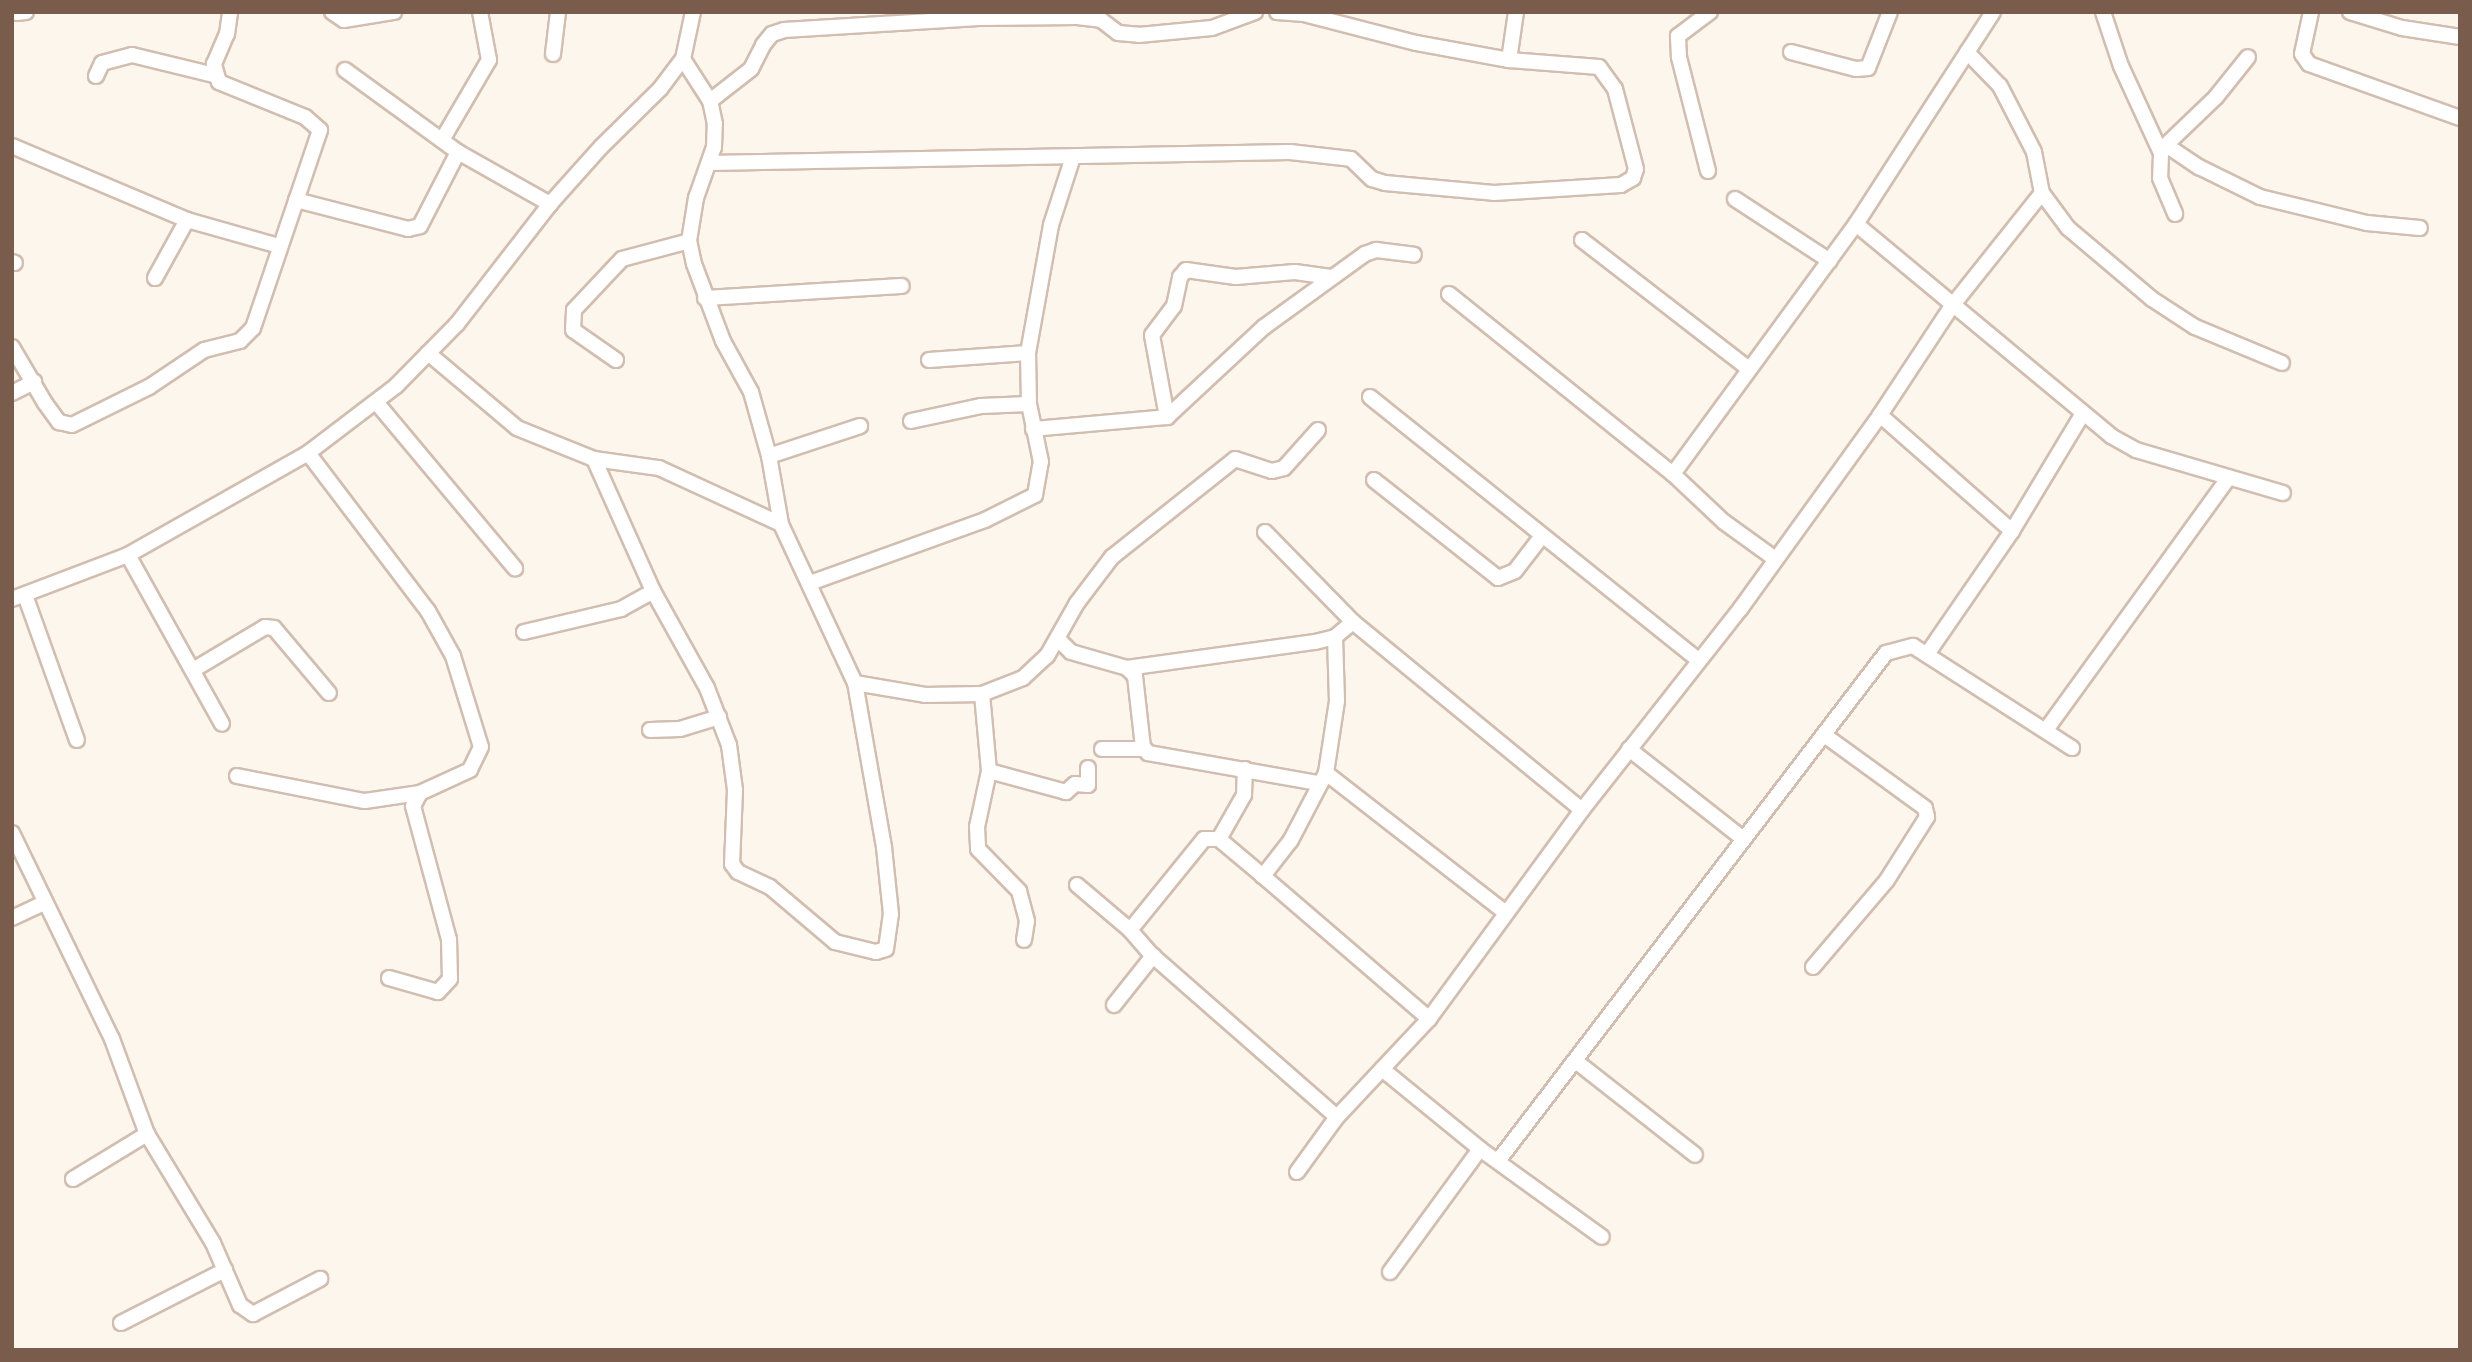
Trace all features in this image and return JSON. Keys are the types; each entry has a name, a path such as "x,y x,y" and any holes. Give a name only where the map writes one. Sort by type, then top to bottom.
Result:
{"street":[{"path":"214,75 230,12"},
{"path":"332,12 344,20 394,12"},
{"path":"442,140 489,60 480,12"},
{"path":"553,54 558,12"},
{"path":"76,740 18,597 128,555 308,453 376,402 428,353 501,272 550,204 683,59 693,12"},
{"path":"710,100 751,69 772,34 784,30 978,15 1109,18 1124,35 1184,33 1255,12"},
{"path":"709,163 1073,157 1203,152 1333,154 1351,159 1373,179 1385,183 1493,193 1620,185 1633,178 1636,169 1618,100 1606,73 1589,64 1509,60 1416,43 1304,14 1277,12"},
{"path":"1509,60 1516,12"},
{"path":"1708,171 1679,57 1678,36 1710,12"},
{"path":"1791,52 1856,69 1868,68 1890,12"},
{"path":"1673,474 1856,224 1993,12"},
{"path":"2104,12 2121,66 2164,149 2260,197 2367,223 2420,228"},
{"path":"2311,12 2302,54 2309,64 2460,118"},
{"path":"2350,12 2402,28 2460,37"},
{"path":"1967,52 2005,95 2034,152 2042,193 2068,228 2152,299 2195,327 2282,363"},
{"path":"12,347 59,422 72,425 149,387 204,350 240,341 253,328 320,130 305,117 236,90 214,75 132,55 102,62 96,76"},
{"path":"2175,214 2160,178 2164,149 2216,97 2248,57"},
{"path":"594,459 653,591 719,716 729,745 735,790 732,864 738,872 770,887 835,942 876,952 886,949 890,940 891,914 879,804 855,683 781,524 769,456 751,392 705,298 689,241 696,198 709,163 715,124 710,100 683,59"},
{"path":"345,70 458,152 550,204"},
{"path":"12,146 187,220 279,246"},
{"path":"296,200 408,229 420,226 458,152"},
{"path":"810,583 985,520 1027,500 1039,484 1041,462 1029,404 1028,353 1051,225 1073,157"},
{"path":"1297,1172 1336,1116 1429,1019 1582,810 1698,660 1880,415 1952,306 2042,193"},
{"path":"1735,199 1830,261"},
{"path":"155,278 187,220"},
{"path":"1856,224 1952,306 2025,362 2082,415 2136,450 2283,493"},
{"path":"1582,240 1749,369"},
{"path":"616,360 573,330 574,310 622,258 689,241"},
{"path":"1033,429 1167,417 1264,327 1331,277 1376,250 1414,255"},
{"path":"1167,417 1152,335 1174,306 1180,277 1186,270 1236,277 1295,272 1331,277"},
{"path":"705,298 902,286"},
{"path":"1449,294 1673,474 1724,522 1774,558"},
{"path":"428,353 517,428 594,459 659,468 781,524"},
{"path":"929,360 1028,353"},
{"path":"12,393 34,382"},
{"path":"1370,397 1698,660"},
{"path":"376,402 515,568"},
{"path":"911,421 981,406 1029,404"},
{"path":"1880,415 2012,531"},
{"path":"1927,654 2012,531 2082,415"},
{"path":"769,456 860,426"},
{"path":"855,683 925,695 982,694 1023,678 1038,668 1058,639 1077,603 1112,557 1235,459 1272,471 1284,468 1318,430"},
{"path":"237,776 365,801 420,793 470,769 481,747 476,723 453,656 428,611 308,453"},
{"path":"2046,730 2228,479"},
{"path":"1374,480 1499,578 1515,571 1542,536"},
{"path":"1265,532 1353,622 1582,810"},
{"path":"128,555 222,724"},
{"path":"524,632 621,610 653,591"},
{"path":"1058,639 1071,652 1092,661 1128,668 1335,637 1353,622"},
{"path":"193,670 265,626 274,628 329,693"},
{"path":"1263,876 1292,840 1322,778 1337,701 1335,637"},
{"path":"1498,1161 1577,1062 1742,838 1886,653 1904,646 1927,654 2072,748"},
{"path":"1128,668 1138,690 1145,749"},
{"path":"982,694 989,771 978,849 1019,891 1027,921 1024,940"},
{"path":"650,730 680,729 719,716"},
{"path":"1812,967 1887,880 1927,817 1925,808 1824,735"},
{"path":"1102,749 1145,749 1156,755 1322,778 1506,913"},
{"path":"1629,749 1742,838"},
{"path":"989,771 1066,792 1075,784 1088,785 1088,768"},
{"path":"1219,839 1244,794 1245,769"},
{"path":"389,978 438,992 446,988 453,964 436,882 414,819 413,806 420,793"},
{"path":"12,833 112,1039 147,1135 181,1186 225,1270 240,1305 253,1314 320,1279"},
{"path":"1130,930 1204,839 1219,839 1429,1019"},
{"path":"1077,885 1130,930 1153,956 1336,1116"},
{"path":"12,918 44,902"},
{"path":"1115,1005 1153,956"},
{"path":"1577,1062 1695,1155"},
{"path":"1382,1069 1480,1149 1602,1237"},
{"path":"73,1180 147,1135"},
{"path":"1390,1272 1480,1149"},
{"path":"121,1323 225,1270"}]}
